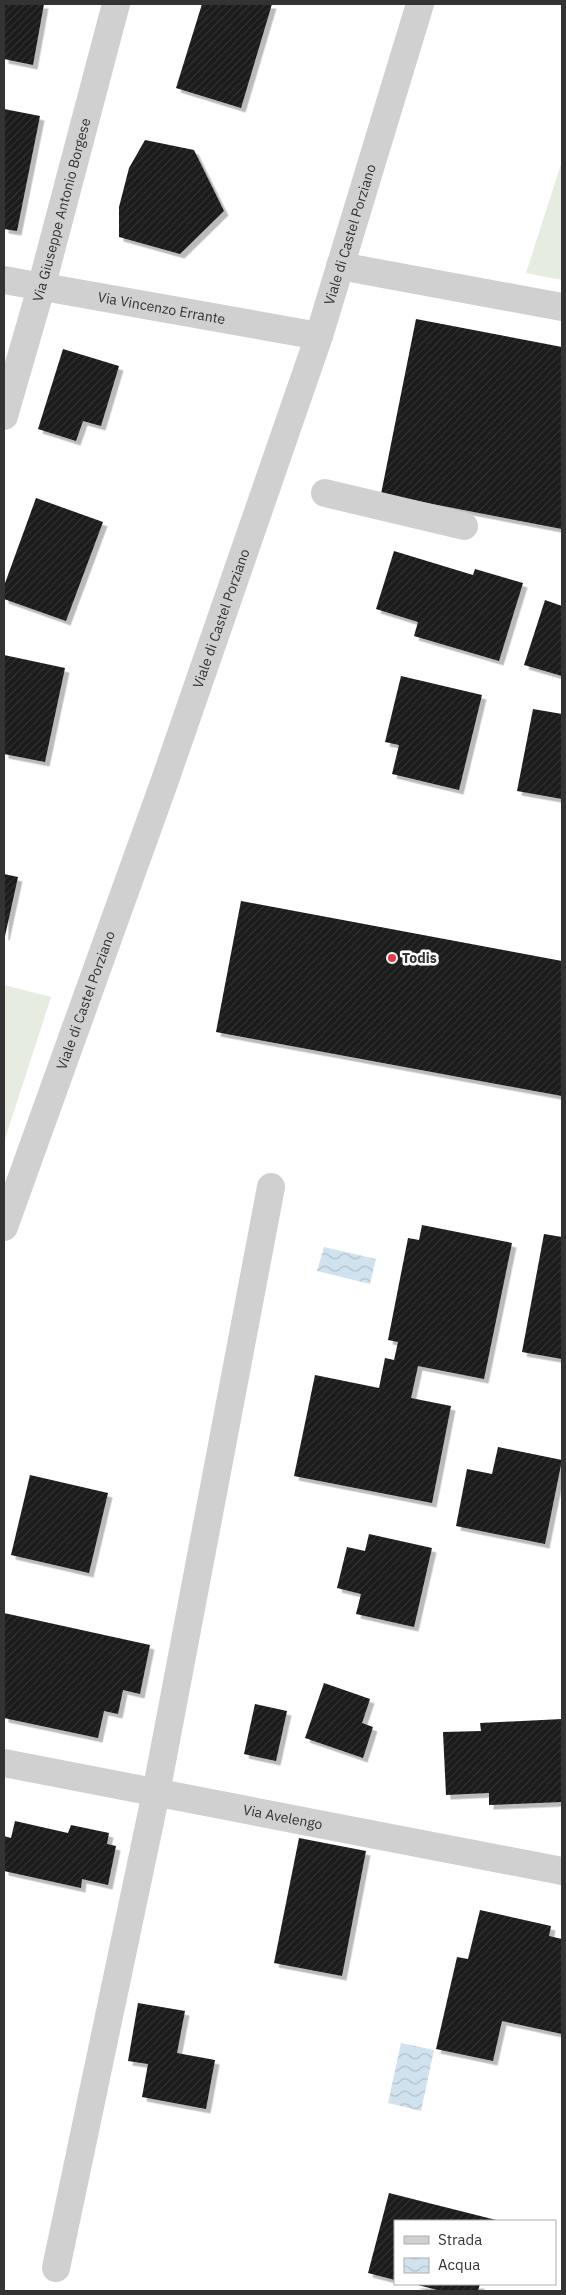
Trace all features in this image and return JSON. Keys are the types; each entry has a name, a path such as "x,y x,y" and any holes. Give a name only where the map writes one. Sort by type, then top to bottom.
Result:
{"street":[{"name":"Via Giuseppe Antonio Borgese","path":"4,416 42,288 116,4"},
{"name":"Viale di Castel Porziano","path":"4,1227 164,783 320,336 420,4"},
{"path":"340,266 562,307"},
{"name":"Via Vincenzo Errante","path":"4,280 320,336"},
{"path":"325,493 464,526"},
{"path":"56,2268 156,1793 270,1187"},
{"name":"Via Avelengo","path":"4,1763 562,1871"}],"shaded area":[{"path":"562,161 562,280 526,273"},
{"path":"4,985 51,997 4,1142"}],"water":[{"path":"324,1247 376,1259 370,1284 317,1271"},
{"path":"401,2043 434,2050 421,2111 388,2103"}],"building":[{"path":"4,4 44,4 33,65 4,59"},
{"path":"202,4 272,4 241,108 176,88"},
{"path":"4,109 40,116 17,231 4,229"},
{"path":"145,140 194,150 224,211 180,254 119,237 119,207 129,168"},
{"path":"416,319 562,347 562,529 381,494"},
{"path":"63,349 119,366 101,426 83,421 76,441 38,429"},
{"path":"36,498 103,522 66,621 4,599 4,586"},
{"path":"394,551 473,575 475,569 523,583 499,661 414,636 418,622 376,609"},
{"path":"545,600 562,606 562,676 524,665"},
{"path":"4,655 65,668 45,762 4,754"},
{"path":"401,676 482,695 459,790 392,774 399,745 385,742"},
{"path":"533,709 562,714 562,799 517,791"},
{"path":"4,874 18,877 5,936 4,936"},
{"path":"241,901 562,961 562,1096 216,1032"},
{"path":"422,1225 512,1243 484,1379 418,1366 411,1398 451,1406 432,1503 294,1476 315,1375 379,1388 385,1358 394,1360 398,1342 388,1340 408,1238 419,1240"},
{"path":"544,1234 562,1237 562,1359 522,1352"},
{"path":"498,1447 562,1460 545,1544 456,1526 467,1469 492,1474"},
{"path":"30,1475 108,1493 89,1573 11,1555"},
{"path":"369,1534 432,1548 414,1627 356,1614 361,1594 337,1588 347,1547 365,1551"},
{"path":"4,1613 150,1645 140,1694 123,1690 118,1714 104,1711 98,1738 4,1718"},
{"path":"324,1683 370,1699 362,1723 373,1727 363,1758 305,1738"},
{"path":"255,1704 287,1711 276,1761 244,1754"},
{"path":"562,1719 562,1802 489,1805 489,1793 446,1795 443,1732 481,1731 480,1723"},
{"path":"15,1821 68,1833 71,1825 109,1833 107,1844 116,1846 108,1885 82,1879 81,1888 4,1871 4,1836 11,1838"},
{"path":"299,1838 366,1851 342,1976 274,1963"},
{"path":"480,1910 551,1926 549,1936 562,1939 562,2034 502,2021 493,2061 436,2049 457,1957 468,1959"},
{"path":"138,2003 185,2011 177,2053 215,2060 206,2109 142,2097 148,2064 128,2061"},
{"path":"389,2193 496,2220 394,2220 394,2280 368,2273"},
{"path":"418,2285 480,2285 478,2291 441,2291"}],"place":[{"name":"Todis","path":"392,958"}]}
